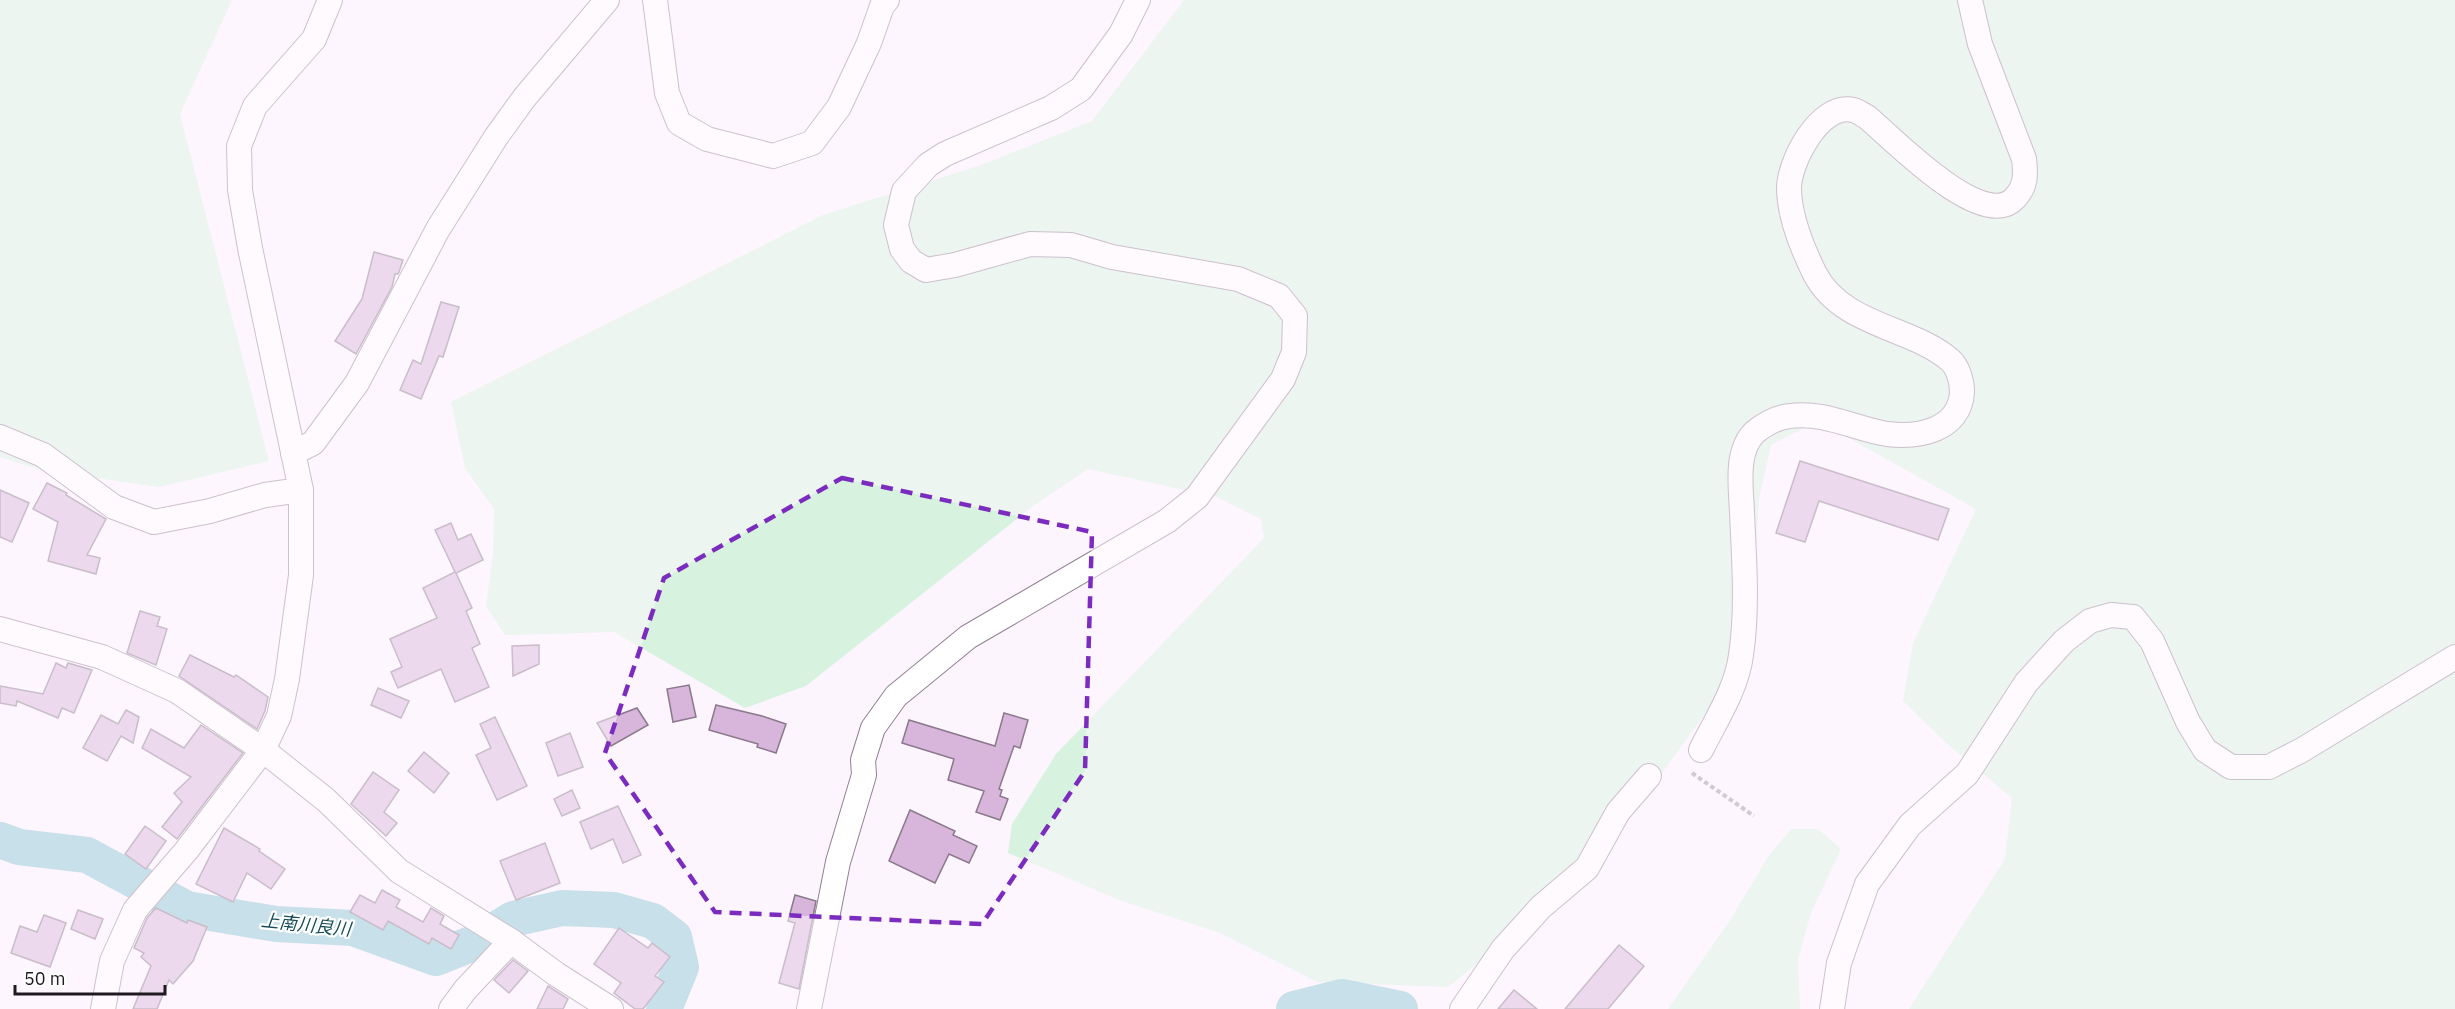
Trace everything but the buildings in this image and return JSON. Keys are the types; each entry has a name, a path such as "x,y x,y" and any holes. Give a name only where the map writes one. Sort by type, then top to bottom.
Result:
{"street":[{"path":"103,1009 112,961 135,910 186,851 263,750 279,716 287,679 301,575 301,489 250,248 240,190 239,146 255,106 314,39 330,0"},
{"path":"293,453 313,443 357,383 438,230 496,137 525,97 607,0"},
{"path":"656,0 667,93 680,123 707,139 773,156 812,143 839,107 869,43 882,6 887,0"},
{"path":"809,1009 838,862 864,775 863,760 873,728 896,696 968,638 1167,521 1197,497 1283,379 1294,352 1295,316 1279,296 1238,279 1112,256 1071,245 1030,244 955,265 926,270 912,261 902,249 896,225 904,191 928,165 945,154 1051,108 1081,89 1121,34 1138,0"},
{"path":"1701,750 1729,696 1741,656 1744,582 1741,461 1749,439 1771,421 1791,415 1827,418 1887,434 1912,434 1937,430 1949,422 1957,412 1962,392 1959,374 1951,361 1919,342 1864,318 1837,301 1816,276 1794,221 1789,190 1792,166 1819,123 1835,113 1852,110 1867,117 1949,186 1979,204 1995,207 2010,203 2020,192 2026,178 2024,159 1980,44 1970,0"},
{"path":"0,436 43,455 114,507 154,522 210,511 265,495 301,489"},
{"path":"1832,1009 1839,963 1867,884 1910,825 1967,774 2026,683 2064,641 2090,621 2111,615 2133,617 2152,641 2188,722 2205,750 2231,767 2269,767 2302,750 2455,657"},
{"path":"0,629 102,657 177,691 263,750 326,800 399,871 511,941 556,974 611,1009"},
{"path":"1462,1009 1503,949 1533,915 1587,868 1618,812 1649,776"},
{"path":"451,1009 465,990 511,941"}],"path":[{"path":"1692,773 1754,816"}],"highlighted area":[{"path":"842,478 1092,532 1085,771 982,924 715,912 605,753 664,578"}],"green space":[{"path":"0,0 232,0 180,114 269,461 159,487 41,470 0,457"},
{"path":"1184,0 2455,0 2455,1009 1909,1009 2005,859 2012,798 1944,741 1903,701 1913,643 1976,509 1818,421 1771,445 1759,499 1749,653 1649,791 1580,881 1448,987 1317,982 1220,933 1122,901 1008,853 1012,824 1056,754 1264,538 1261,519 1217,497 1088,469 1033,506 806,686 745,708 614,632 505,635 486,606 493,554 494,509 465,468 451,402 823,215 981,165 1092,121"},
{"path":"1791,829 1818,829 1841,849 1811,913 1798,960 1800,1009 1668,1009 1729,922 1768,857"}],"waterway":[{"name":"上南川良川","path":"0,840 19,847 87,855 187,909 276,924 353,928 436,958 476,942 513,919 562,908 614,910 653,921 674,937 681,967 664,1009"},
{"name":"上南川良川","path":"1294,1009 1342,997 1400,1009"}]}
